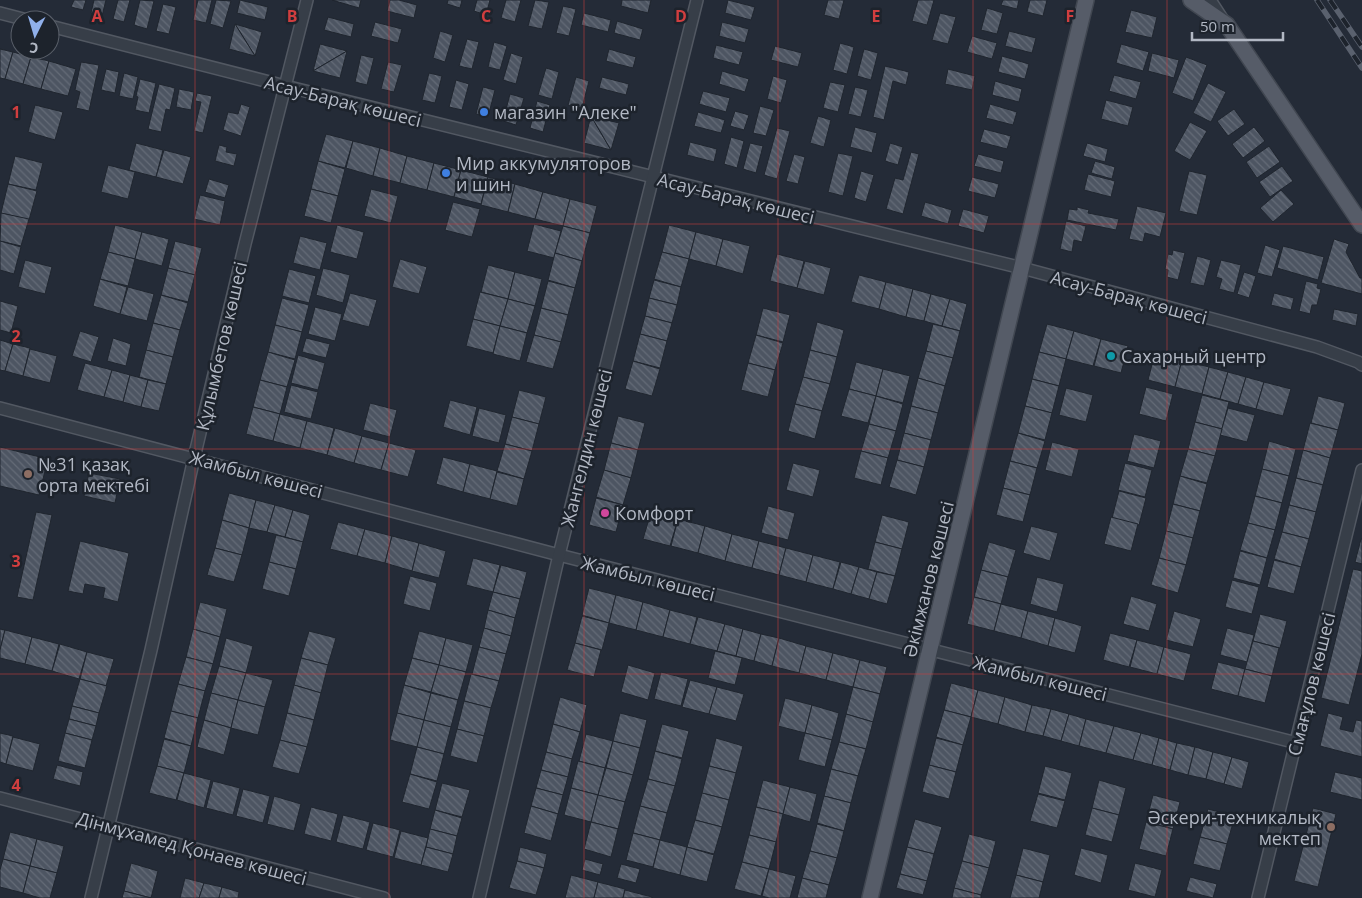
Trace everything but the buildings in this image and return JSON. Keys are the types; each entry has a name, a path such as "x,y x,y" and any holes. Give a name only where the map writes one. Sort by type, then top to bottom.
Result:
{"main road":[{"name":"Әкімжанов көшесі","path":"870,898 1086,0"},
{"path":"1191,0 1227,25 1362,224"}],"street":[{"name":"Құлымбетов көшесі","path":"91,898 149,660 194,458 307,0"},
{"name":"Жангелдин көшесі","path":"479,898 559,555 697,0"},
{"path":"1210,0 1227,25"},
{"name":"Асау-Барақ көшесі","path":"60,29 652,178 1022,268 1317,347 1361,362"},
{"name":"Жамбыл көшесі","path":"0,408 559,555 1297,743"},
{"name":"Смағұлов көшесі","path":"1258,898 1362,470"},
{"name":"Дінмұхамед Қонаев көшесі","path":"0,798 384,898"}],"railway":[{"path":"1317,0 1362,68"},
{"path":"1330,0 1362,47"}],"place":[{"name":"магазин \"Алеке\"","path":"484,112"},
{"name":"Мир аккумуляторов и шин","path":"446,173"},
{"name":"Сахарный центр","path":"1111,356"},
{"name":"№31 қазақ орта мектебі","path":"28,474"},
{"name":"Комфорт","path":"605,513"},
{"name":"Әскери-техникалық мектеп","path":"1331,827"}]}
